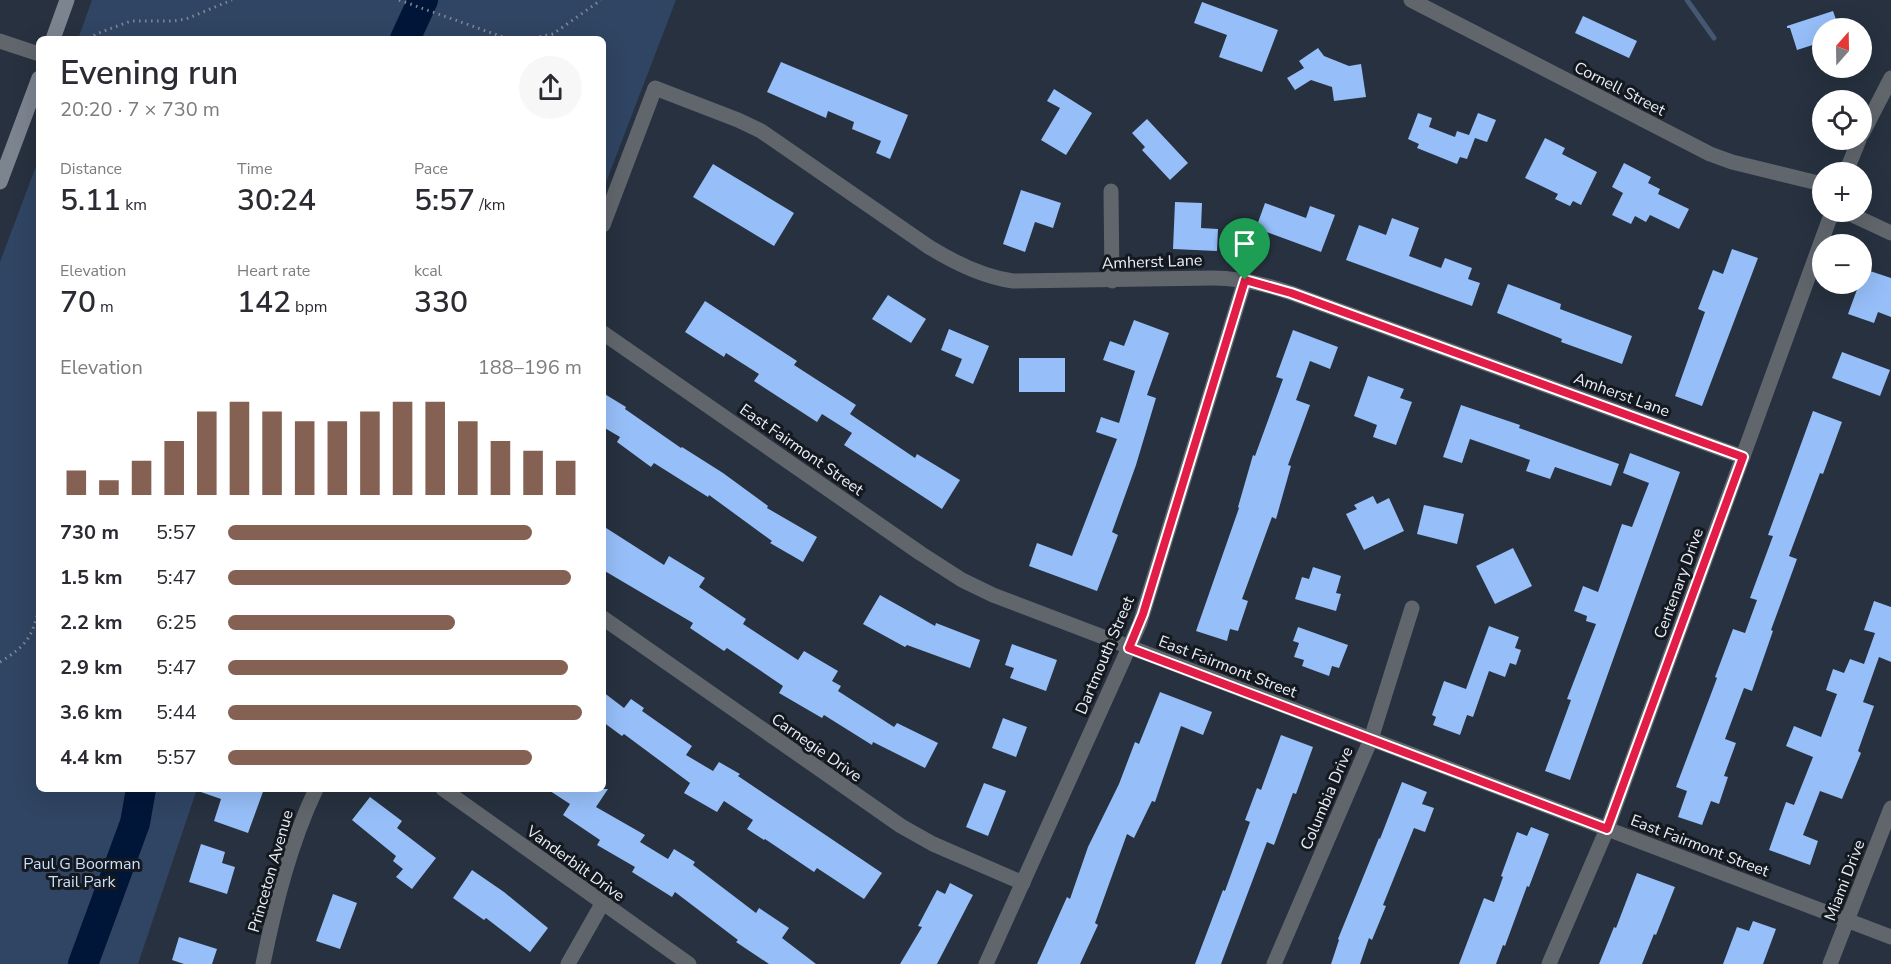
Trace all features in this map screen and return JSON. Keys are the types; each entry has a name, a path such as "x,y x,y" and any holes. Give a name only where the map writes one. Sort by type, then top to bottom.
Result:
{"main road":[{"path":"54,36 67,0"},
{"path":"0,182 36,86"}],"street":[{"name":"Cornell Street","path":"1411,0 1710,154 1732,162 1812,182"},
{"path":"0,41 36,53"},
{"path":"1872,115 1891,78"},
{"name":"Amherst Lane","path":"606,217 655,88 761,131 929,247 971,269 1013,281 1212,278 1245,280 1291,293 1743,457"},
{"path":"1111,191 1112,280"},
{"name":"Centenary Drive","path":"1549,964 1607,829 1828,222"},
{"path":"1867,222 1891,233"},
{"name":"Dartmouth Street","path":"986,964 1143,614 1245,280"},
{"name":"East Fairmont Street","path":"606,335 949,572 993,595 1891,937"},
{"name":"Columbia Drive","path":"1274,964 1371,739 1412,608"},
{"name":"Carnegie Drive","path":"606,620 881,814 933,844 1023,883"},
{"name":"Princeton Avenue","path":"263,964 290,855 299,826 315,792"},
{"name":"Vanderbilt Drive","path":"446,792 689,964"},
{"name":"Miami Drive","path":"1830,964 1891,808"},
{"path":"568,964 602,904"}],"path":[{"path":"93,36 131,21 186,19 232,0"},
{"path":"399,0 503,36"},
{"path":"548,36 601,0"},
{"path":"0,662 16,652 29,639 36,620"}],"green space":[{"path":"92,0 676,0 606,182 606,36 79,36"},
{"name":"Paul G Boorman Trail Park","path":"36,166 36,792 196,792 138,964 0,964 0,262"}],"building":[{"path":"1202,2 1278,30 1262,72 1219,57 1227,35 1194,23"},
{"path":"1833,11 1835,18 1812,18 1812,45 1797,50 1790,28 1787,26"},
{"path":"1583,16 1637,41 1629,58 1575,33"},
{"path":"1318,48 1324,56 1349,66 1361,64 1366,97 1334,101 1332,87 1311,80 1295,90 1287,78 1304,68 1299,61"},
{"path":"781,62 908,115 890,159 876,153 881,141 852,129 854,122 828,111 826,118 767,92"},
{"path":"1054,89 1092,113 1066,155 1041,140 1060,108 1047,101"},
{"path":"1418,113 1432,118 1429,127 1455,137 1457,131 1469,135 1478,113 1496,120 1487,142 1475,138 1467,159 1460,157 1457,164 1417,148 1419,144 1408,139"},
{"path":"1147,119 1188,163 1170,180 1142,150 1145,147 1132,133"},
{"path":"1545,138 1565,148 1562,154 1597,172 1581,205 1573,201 1570,206 1555,199 1558,194 1525,178"},
{"path":"1624,163 1651,177 1648,183 1660,189 1658,194 1689,209 1679,229 1650,215 1646,222 1635,216 1631,224 1612,215 1623,193 1612,187"},
{"path":"713,164 794,213 774,246 693,197"},
{"path":"1021,190 1061,203 1053,228 1035,222 1025,252 1003,244"},
{"path":"1175,202 1202,203 1201,228 1218,229 1217,251 1173,249"},
{"path":"1265,203 1306,218 1310,206 1335,215 1321,252 1256,228"},
{"path":"1392,218 1419,228 1409,256 1441,268 1445,258 1472,268 1468,279 1480,283 1472,306 1346,260 1359,225 1386,235"},
{"path":"1732,249 1758,258 1702,406 1675,396 1705,312 1698,309 1713,270 1723,274"},
{"path":"1872,272 1891,278 1891,317 1878,312 1874,323 1848,314 1855,294 1872,294"},
{"path":"1508,284 1561,304 1560,309 1632,336 1622,364 1561,342 1562,339 1497,313"},
{"path":"888,295 926,319 911,343 872,319"},
{"path":"705,301 797,361 794,365 856,405 850,414 915,458 917,454 960,480 942,509 844,445 852,433 822,414 817,422 754,381 759,374 726,353 724,357 685,332"},
{"path":"1134,320 1169,333 1147,395 1156,398 1136,465 1112,532 1118,535 1097,591 1029,566 1037,543 1072,556 1117,439 1096,432 1101,417 1119,423 1135,371 1103,360 1110,341 1124,346"},
{"path":"949,329 989,346 973,384 955,376 962,359 941,350"},
{"path":"1293,330 1338,347 1330,369 1310,361 1296,400 1310,405 1288,465 1291,466 1276,519 1272,517 1242,599 1248,601 1238,631 1230,629 1227,641 1196,631 1239,508 1253,455 1255,456 1283,379 1276,377"},
{"path":"1842,352 1890,370 1880,396 1832,378"},
{"path":"1019,358 1065,358 1065,392 1019,392"},
{"path":"1368,376 1404,389 1400,398 1412,402 1396,445 1373,437 1377,425 1354,416"},
{"path":"606,395 681,448 723,473 768,506 767,508 817,537 803,562 770,543 772,541 709,495 708,497 654,463 651,467 617,442 620,437 606,429"},
{"path":"1461,405 1520,425 1519,428 1619,464 1611,486 1555,467 1550,479 1526,471 1530,460 1470,439 1462,463 1443,457"},
{"path":"1813,411 1842,422 1789,556 1797,559 1752,691 1744,688 1725,739 1736,743 1724,776 1728,777 1719,804 1711,801 1702,825 1678,817 1687,791 1676,787 1733,629 1745,633 1757,600 1750,598 1773,536 1768,535"},
{"path":"1630,453 1680,472 1570,780 1545,771 1571,700 1567,699 1596,624 1586,621 1587,616 1574,611 1583,586 1598,592 1622,524 1632,527 1649,483 1623,473"},
{"path":"1373,496 1377,504 1389,498 1404,531 1364,550 1346,514 1357,509 1354,505"},
{"path":"1424,505 1464,514 1457,544 1417,534"},
{"path":"606,528 664,565 669,556 705,578 699,587 746,619 743,624 798,660 804,651 838,671 832,681 841,686 838,691 894,727 897,723 938,743 925,768 873,742 872,745 824,715 822,718 779,693 783,686 727,648 724,651 690,628 693,623 606,572"},
{"path":"1513,548 1532,586 1495,604 1476,566"},
{"path":"1313,567 1341,576 1336,593 1341,594 1336,611 1295,599 1302,577 1309,579"},
{"path":"880,595 935,626 936,623 980,640 970,668 907,645 905,647 863,624"},
{"path":"1874,601 1891,607 1891,662 1879,657 1863,702 1874,706 1858,751 1861,753 1842,799 1820,791 1803,835 1818,841 1810,865 1769,850 1786,802 1794,805 1813,757 1786,746 1794,726 1821,737 1837,694 1826,690 1833,669 1844,673 1850,659 1864,664 1875,633 1864,630"},
{"path":"1489,626 1519,637 1515,648 1521,650 1516,665 1510,663 1505,677 1489,671 1473,717 1467,715 1460,735 1433,725 1436,717 1432,715 1444,681 1466,689"},
{"path":"1298,627 1348,645 1339,668 1332,666 1329,676 1302,666 1304,660 1294,657 1299,643 1293,641"},
{"path":"1012,644 1057,660 1046,691 1010,678 1014,668 1005,665"},
{"path":"1160,692 1212,712 1203,735 1181,726 1155,802 1152,801 1134,838 1127,834 1095,923 1098,925 1080,964 1037,964 1067,897 1070,899 1088,847 1119,784 1135,742 1139,744"},
{"path":"606,694 624,708 631,699 644,708 642,711 692,746 686,755 713,771 719,762 740,774 738,776 882,873 864,899 817,868 814,872 747,829 753,820 724,801 717,812 684,793 690,783 624,734 622,736 606,724"},
{"path":"1003,718 1027,727 1016,757 992,748"},
{"path":"1281,735 1313,747 1296,794 1293,793 1274,845 1267,842 1221,964 1195,964 1250,822 1245,820 1257,788 1261,790"},
{"path":"1402,782 1427,792 1422,804 1434,808 1425,832 1414,828 1383,905 1386,906 1372,940 1369,938 1360,964 1331,964 1338,939"},
{"path":"984,783 1006,791 988,836 966,827"},
{"path":"201,792 263,792 248,833 214,821 221,799"},
{"path":"552,792 606,792 596,807 645,835 640,842 668,859 674,849 695,862 693,865 756,913 759,908 789,928 782,938 816,964 769,964 736,942 738,940 675,892 672,897 632,872 635,867 597,845 600,840 563,815 570,804"},
{"path":"370,797 402,821 397,828 436,858 412,889 396,877 403,869 393,861 396,856 352,820"},
{"path":"1531,827 1549,834 1496,964 1459,964 1484,898 1494,902 1517,832 1527,836"},
{"path":"201,844 225,852 222,863 235,867 227,894 189,882"},
{"path":"472,870 504,892 548,928 530,952 486,918 484,920 453,898"},
{"path":"1637,873 1675,887 1656,935 1654,934 1642,964 1599,964 1614,927 1616,928"},
{"path":"950,883 973,895 937,964 900,964 922,927 918,926 937,890 945,894"},
{"path":"333,894 357,903 340,949 316,941"},
{"path":"1753,921 1776,929 1763,964 1723,964 1737,927 1749,931"},
{"path":"179,937 217,949 212,964 184,964 172,960"}],"waterway":[{"path":"406,36 423,0"},
{"path":"1687,0 1714,38"},
{"path":"83,964 135,823 140,792"}],"route":[{"path":"1245,280 1291,293 1743,457 1607,829 1129,648 1143,614 1245,280"}]}
